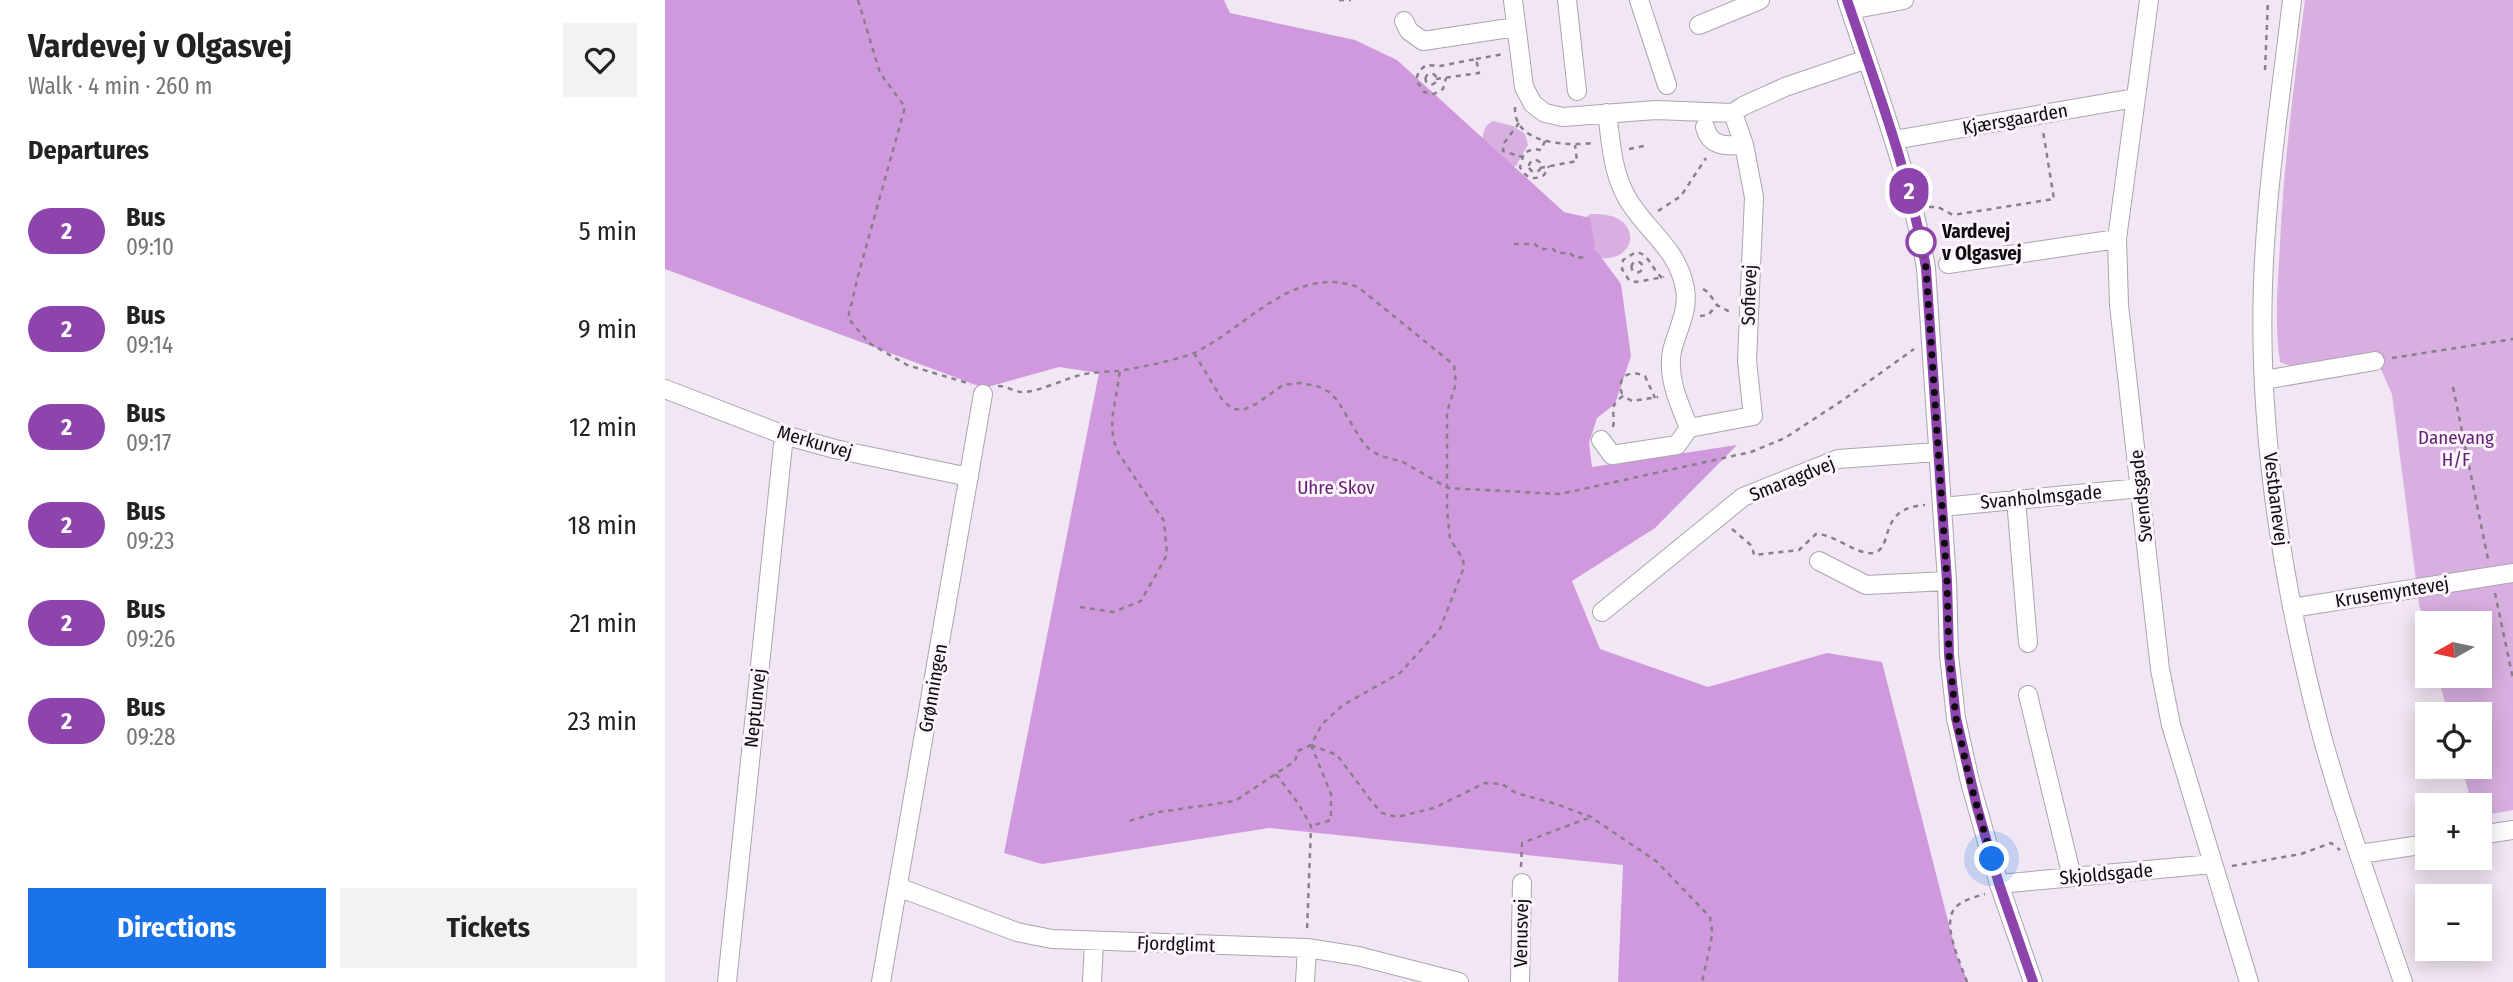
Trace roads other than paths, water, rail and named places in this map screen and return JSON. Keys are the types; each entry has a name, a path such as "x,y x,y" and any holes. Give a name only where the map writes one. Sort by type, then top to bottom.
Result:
{"street":[{"path":"1513,0 1524,87 1533,104 1545,113 1563,117 1656,110 1733,113 1785,87 1867,60"},
{"path":"1567,0 1577,91"},
{"path":"1639,0 1667,85"},
{"path":"1699,25 1760,0"},
{"path":"1904,0 1849,5 1915,211 1926,268 1947,581 1949,655 1956,718 1970,782 1999,884 2033,982"},
{"name":"Svendsgade","path":"2149,0 2117,239 2119,305 2159,669 2171,725 2249,982"},
{"name":"Vestbanevej","path":"2292,0 2274,154 2263,284 2264,380 2272,493 2292,608 2352,853 2403,982"},
{"path":"1404,21 1409,31 1423,41 1516,27"},
{"name":"Kjærsgaarden","path":"1894,140 2135,98"},
{"path":"1607,113 1618,179 1626,197 1673,254 1684,282 1685,312 1672,351 1671,372 1675,394 1689,428"},
{"name":"Sofievej","path":"1601,440 1612,455 1677,444 1689,428 1753,416 1747,360 1753,197 1744,145 1733,113"},
{"path":"1705,127 1710,139 1715,143 1726,146 1744,145"},
{"path":"1948,264 2117,239"},
{"path":"2264,380 2375,361"},
{"name":"Grønningen","path":"881,982 983,388"},
{"name":"Merkurvej","path":"665,389 784,435 835,449 969,477"},
{"name":"Neptunvej","path":"727,982 784,435"},
{"name":"Smaragdvej","path":"1602,612 1743,498 1838,459 1937,452"},
{"name":"Svanholmsgade","path":"1942,506 2140,488"},
{"path":"2016,499 2028,643"},
{"path":"1819,561 1866,585 1947,581"},
{"name":"Krusemyntevej","path":"2292,608 2513,573"},
{"path":"2028,695 2072,877"},
{"path":"2492,833 2513,830"},
{"path":"2352,853 2415,845"},
{"name":"Skjoldsgade","path":"1999,884 2212,864"},
{"name":"Venusvej","path":"1520,982 1522,883"},
{"name":"Fjordglimt","path":"898,887 1017,932 1052,939 1307,948 1358,956 1458,982"},
{"path":"1093,982 1094,942"},
{"path":"1305,982 1307,948"}],"place":[{"name":"Vardevej v Olgasvej","path":"1921,242"}],"park label":[{"name":"Danevang H/F","path":"2456,448"},
{"name":"Uhre Skov","path":"1336,487"}]}
